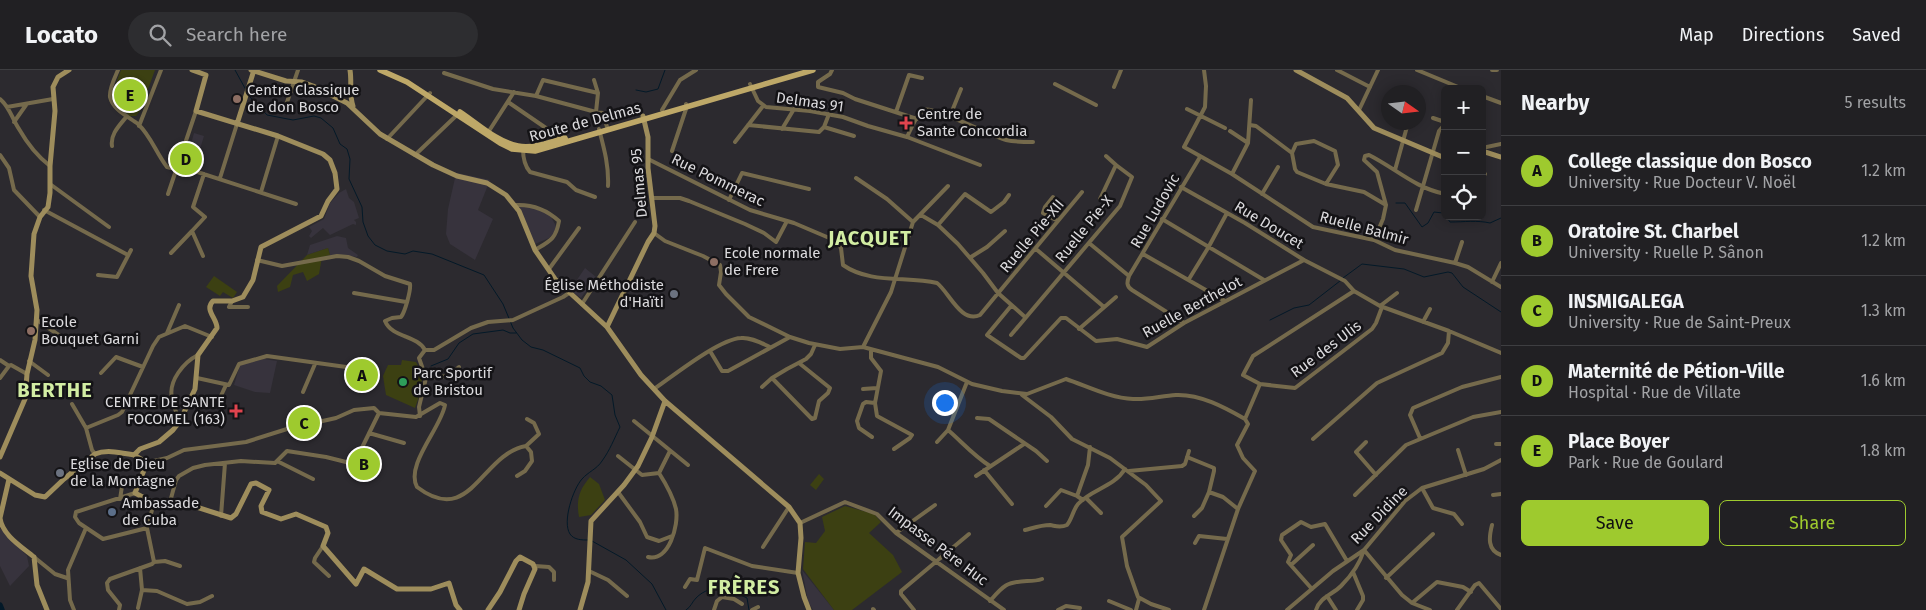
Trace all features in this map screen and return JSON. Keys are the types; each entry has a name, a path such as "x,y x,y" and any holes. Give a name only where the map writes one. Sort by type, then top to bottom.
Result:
{"main road":[{"name":"Route de Delmas","path":"380,70 396,76 429,94 513,144 535,151 800,70"},
{"name":"Route de Delmas","path":"390,70 413,81 429,94"},
{"name":"Route de Delmas","path":"750,86 813,70"},
{"name":"Route de Delmas","path":"459,113 500,143 512,149 599,131 607,127 643,118 662,110 687,105"}],"street":[{"path":"0,457 25,399 27,374 35,340 37,320 36,300 31,276 34,234 40,217 48,207 50,200 55,82 69,70"},
{"path":"118,70 110,97 116,106 139,126 153,142 167,167 174,169 182,167 296,204"},
{"path":"139,126 161,70"},
{"path":"168,194 207,73 192,70"},
{"path":"220,178 253,70 293,82 308,84 355,110 387,139 446,172 494,186 515,205 535,250 549,269 569,293 607,327 630,362 654,389 789,507 800,522 801,538 798,573 809,610"},
{"path":"284,111 298,70"},
{"path":"350,70 351,96 355,110"},
{"path":"662,110 680,80 696,70"},
{"path":"832,70 830,74 818,83 818,86 917,119"},
{"path":"1114,87 1121,70"},
{"path":"1201,116 1205,107 1206,93 1204,70"},
{"path":"1337,70 1370,87"},
{"path":"1358,110 1378,70"},
{"path":"1417,70 1453,85"},
{"path":"1492,70 1497,70"},
{"path":"1298,71 1342,95 1374,128 1441,157"},
{"path":"444,73 493,89 536,96 603,113 607,127"},
{"path":"896,112 909,75 922,78"},
{"path":"536,96 543,80 598,93"},
{"path":"594,80 598,93 596,112"},
{"path":"1055,84 1096,106"},
{"name":"Delmas 91","path":"750,86 762,106 829,114 907,137 980,165"},
{"path":"950,116 961,89"},
{"path":"489,131 514,92"},
{"path":"387,139 429,94"},
{"path":"340,100 345,100 351,96"},
{"path":"1486,97 1501,103"},
{"path":"0,99 7,107 14,122 30,146 50,166"},
{"path":"7,107 53,99"},
{"path":"1232,174 1248,143 1251,100"},
{"path":"508,102 562,139"},
{"path":"14,122 26,105"},
{"path":"672,151 687,105"},
{"path":"735,142 762,106"},
{"path":"907,137 926,108 950,116 962,123 1005,140 1033,142"},
{"path":"782,128 794,109"},
{"path":"1187,109 1225,128"},
{"path":"180,421 172,393 177,376 183,366 190,359 198,355 216,332 217,325 210,311 210,304 213,302 238,300 246,295 256,272 260,250 264,245 319,219 337,189 335,173 330,160 323,154 278,136 196,111"},
{"path":"416,155 459,113"},
{"path":"748,125 819,132 824,127 829,114"},
{"path":"112,146 111,139 115,131 127,116"},
{"name":"Ruelle Balmir","path":"1201,116 1184,148 1232,174 1313,227 1374,240 1395,250 1468,267 1501,287"},
{"name":"Delmas 95","path":"607,327 654,233 655,226 648,168 648,137 643,118"},
{"path":"1433,118 1441,121"},
{"path":"1250,125 1256,126 1292,152"},
{"path":"824,127 854,136"},
{"path":"1416,210 1441,128"},
{"path":"1395,170 1406,130"},
{"path":"599,131 604,146 608,186"},
{"path":"1230,131 1248,143"},
{"path":"261,192 278,136"},
{"path":"1326,184 1338,165 1335,151 1314,141 1296,144 1292,152 1297,172 1326,184 1364,192 1386,205"},
{"path":"1486,149 1501,144"},
{"path":"523,148 523,159 526,168 530,172 567,182 576,190 595,197"},
{"path":"1486,151 1501,157"},
{"path":"1374,240 1383,219 1386,205 1377,172 1364,160 1365,156 1369,155 1423,187 1441,193"},
{"path":"0,156 9,168 14,190 40,217"},
{"path":"1106,156 1116,165"},
{"name":"Rue Ludovic","path":"1129,276 1200,157"},
{"name":"Rue Pommerac","path":"648,159 750,210 814,230 834,240 840,248 841,262 846,267 872,278 937,283 962,312 973,317 980,315 998,293"},
{"name":"Ruelle Pie-X","path":"1011,335 1120,206 1132,178 1116,165 1100,199"},
{"path":"1262,194 1278,167"},
{"path":"729,200 742,173 809,189"},
{"path":"171,253 205,216 193,207 204,174"},
{"path":"856,178 886,199 913,222"},
{"path":"50,184 109,227"},
{"path":"863,347 891,292 913,222 922,215 948,186"},
{"name":"Rue Doucet","path":"1181,187 1304,260 1345,281 1354,291"},
{"name":"Ruelle Pie-XII","path":"998,293 1082,192"},
{"path":"938,225 965,194 991,212 1004,202 1009,195"},
{"path":"1053,197 1045,207 1043,214 1058,221"},
{"path":"652,198 680,198 689,201 745,224 764,233 776,242 787,221"},
{"path":"515,205 528,205 539,208 551,213 558,221 557,233 551,240 535,250"},
{"path":"44,210 128,255"},
{"path":"1189,279 1227,213"},
{"path":"922,215 938,225 971,257 998,293 1025,317"},
{"path":"1162,219 1264,280"},
{"path":"582,304 635,222"},
{"path":"549,269 579,228"},
{"path":"192,231 204,256"},
{"path":"971,257 987,247 1005,231"},
{"path":"654,233 665,241 690,250 720,265 719,285 749,317 790,337 815,345 840,349 863,347 938,367 967,382 1000,391 1020,394 1033,392 1066,379 1085,387 1134,399 1188,396 1211,402 1245,419 1248,424 1237,446 1243,458 1255,471 1238,508 1204,610"},
{"path":"1455,263 1462,242"},
{"path":"1089,244 1129,276 1127,283 1129,288 1184,323"},
{"path":"1036,249 1104,307"},
{"path":"98,275 116,277 131,250"},
{"path":"1143,254 1224,301"},
{"path":"257,260 282,266 337,256 348,257 360,261 385,276 410,284 411,290 404,313 401,317 385,321 386,325 399,335 422,345 425,350"},
{"name":"Ruelle Berthelot","path":"1011,306 987,335 1021,358 1024,358 1061,318 1066,318 1098,342 1117,339 1145,348 1184,323 1304,260"},
{"path":"1492,282 1501,263"},
{"path":"1354,291 1381,307 1501,353"},
{"name":"Rue des Ulis","path":"1354,291 1253,356 1243,375 1260,384 1292,389 1299,386 1372,329 1376,324 1381,307"},
{"path":"354,292 406,302"},
{"path":"425,350 434,350 471,328 488,322 513,320 569,293"},
{"path":"1381,307 1397,293"},
{"path":"1079,329 1116,297"},
{"path":"232,301 229,307 248,307"},
{"path":"167,333 179,305"},
{"path":"1422,322 1430,309"},
{"path":"37,320 63,338"},
{"path":"86,428 122,412 159,337 185,326 212,337"},
{"path":"1313,439 1378,383 1442,353 1448,343 1449,332"},
{"path":"654,389 727,342 742,337 751,338 770,347"},
{"path":"710,352 722,371 728,370 790,337"},
{"path":"762,387 772,378 806,359 811,354 815,345"},
{"path":"420,416 419,407 426,378 419,358 425,350"},
{"path":"871,350 871,358 881,371 875,403 876,414 878,418 912,434 910,438 894,449"},
{"path":"134,455 140,449 159,442 174,430 180,421 195,389 198,355"},
{"path":"219,400 226,385 231,383 239,364 267,356 375,371"},
{"path":"101,372 116,357 144,367"},
{"path":"0,360 27,374"},
{"path":"29,361 48,375"},
{"path":"772,378 812,419 815,418 819,401 828,393 830,388 799,363"},
{"path":"303,392 315,364"},
{"path":"0,378 9,366"},
{"path":"426,378 448,376 459,367"},
{"path":"197,378 226,385"},
{"path":"1420,438 1410,415 1413,408 1462,387 1501,378"},
{"path":"937,442 948,430 967,382"},
{"path":"1245,419 1260,384"},
{"path":"863,389 877,388"},
{"path":"1020,394 1051,417 1072,439 1110,458 1127,470 1161,501 1122,537 1127,566 1139,599 1136,610"},
{"path":"580,610 585,596 589,571 591,521 635,470 652,437 666,401"},
{"path":"872,437 859,428 857,421 863,404 866,402 875,403"},
{"path":"0,473 35,495 45,498 68,475 101,451 134,455 145,463 167,458 184,450 200,446 246,442 287,429 336,418 362,409 374,408 379,413 406,417 420,416 440,403 445,405 416,466 414,479 417,488 434,498 451,498 466,494 501,458 518,448 526,446 539,434 534,423 527,419"},
{"path":"72,404 86,428 92,450 95,454"},
{"path":"1355,494 1406,445 1473,417 1501,412"},
{"path":"170,502 174,483 180,476 205,465 251,460 271,463 277,461 287,451 326,457 354,464 379,413"},
{"path":"978,418 989,419 1047,461"},
{"path":"634,421 688,465"},
{"path":"948,430 971,453 990,466"},
{"path":"369,433 404,444"},
{"path":"1366,442 1356,452 1376,475"},
{"path":"976,476 1024,444"},
{"path":"1496,444 1501,444"},
{"path":"517,476 525,471 532,461 530,450 526,446"},
{"path":"1076,496 1088,465 1090,448"},
{"path":"1458,450 1466,475"},
{"path":"659,473 670,451"},
{"path":"1025,530 1040,526 1064,526 1070,521 1076,507 1085,499 1115,481 1127,470 1182,466 1190,451"},
{"path":"618,456 642,475 659,473"},
{"path":"1188,457 1214,468 1209,492 1202,508 1194,516"},
{"name":"Rue Didine","path":"1287,610 1347,561 1364,550 1405,501 1422,488 1484,469 1501,460"},
{"path":"277,461 313,479"},
{"path":"221,516 225,462"},
{"path":"145,463 145,468 135,493 76,512 75,517 79,523 103,539 148,528"},
{"path":"984,470 1012,504"},
{"path":"648,557 660,556 668,547 676,521 676,510 668,486 659,473"},
{"path":"9,479 0,518 1,524 34,557 55,574 67,578"},
{"path":"120,499 123,480"},
{"path":"135,493 154,503 170,502 190,505 229,518 233,517 251,484 256,483 269,490 261,506 262,512 281,519 296,514 323,525 328,531 323,546 314,562 329,576"},
{"path":"1422,488 1433,508 1454,514 1462,524"},
{"path":"1046,506 1061,490 1085,499 1101,513"},
{"path":"618,492 640,522 647,536 660,541 672,536"},
{"path":"1209,492 1223,497 1238,508"},
{"path":"1493,495 1501,494"},
{"name":"Impasse Pére Huc","path":"800,522 845,502 873,511 896,532 1004,610"},
{"path":"154,503 148,528 154,562"},
{"path":"896,532 935,505"},
{"path":"763,547 789,507"},
{"path":"1312,589 1288,562 1291,555 1280,538 1302,522 1310,527 1325,524 1347,561"},
{"path":"1492,525 1489,537 1490,546 1496,553 1501,555"},
{"path":"74,610 70,600 67,578 69,565 86,528"},
{"path":"914,610 901,594 901,591 969,534"},
{"path":"1386,578 1433,534"},
{"path":"1195,543 1197,538 1201,536 1227,539"},
{"path":"1291,565 1313,545"},
{"path":"323,546 339,562 356,584 364,569 397,589 430,589 449,583 456,605 460,610"},
{"path":"685,587 690,579 697,580 705,548 752,566 798,573"},
{"path":"1316,610 1319,602 1342,585 1353,572 1364,550 1386,578 1412,603 1430,610"},
{"path":"34,557 37,585 47,610"},
{"path":"488,610 516,561 520,558 535,566 549,567 554,572 554,580"},
{"path":"119,610 118,602 108,590 108,581 154,562 165,562 180,566"},
{"path":"519,610 535,566"},
{"path":"138,608 142,590 140,568"},
{"path":"589,571 608,580 627,596"},
{"path":"1353,572 1363,596 1363,600 1357,610"},
{"path":"990,601 1004,586 1010,583 1042,579"},
{"path":"1412,603 1437,582 1463,587 1471,592"},
{"path":"1457,610 1479,582 1501,609"},
{"path":"142,590 157,591 187,604 200,602 212,596"},
{"path":"1327,596 1336,610"},
{"path":"714,610 717,601 722,597 734,599 742,604"},
{"path":"1139,599 1169,610"},
{"path":"1109,601 1131,610"},
{"path":"1058,610 1066,606 1080,608"},
{"path":"752,610 758,607"}],"shaded area":[{"path":"194,133 204,136 200,149 191,144"},
{"path":"453,172 490,180 478,210 493,219 475,260 450,244 446,234 448,209 455,178 450,176"},
{"path":"346,189 349,198 354,202 359,218 354,220 356,225 353,224 330,235 323,228 311,238 309,236 312,231 309,227 324,219 330,203 339,193"},
{"path":"519,206 528,206 546,213 551,217 556,226 555,232 549,238 535,244"},
{"path":"337,236 346,238 348,248 358,255 357,257 330,255 328,248 307,255 310,245"},
{"path":"585,268 596,277 581,298 570,290"},
{"path":"264,359 277,361 270,393 255,392 234,385 240,365"},
{"path":"0,528 27,556 29,566 10,586 0,566"},
{"path":"802,570 834,610 813,610 808,601"}],"green space":[{"path":"121,70 155,70 140,111 136,116 130,116 116,100 116,84"},
{"path":"328,248 330,255 322,257 319,274 307,281 303,272 293,275 290,287 278,292 277,286 307,255"},
{"path":"214,276 237,292 233,298 223,292 220,296 206,287"},
{"name":"Parc Sportif de Bristou","path":"402,360 416,362 421,373 421,390 415,408 386,395 383,376 388,365 401,365"},
{"path":"940,396 956,402 953,411 937,404"},
{"path":"819,474 824,479 816,490 810,485"},
{"path":"590,477 599,484 605,500 591,515 579,517 579,496 583,486"},
{"path":"845,506 874,514 881,522 869,533 893,555 902,572 852,610 834,610 803,569 805,542 816,543 825,531 822,517"}],"waterway":[{"path":"235,70 246,90"},
{"path":"636,90 646,92 658,89 665,70"},
{"path":"249,96 267,115 293,120 314,116 321,118 333,128 340,144 347,149 350,159 349,179 362,207 363,222 368,236 375,245 387,251 405,254 413,251 432,254 484,275 503,304 513,328 522,340 531,347 543,350 580,368 590,382 601,386 612,395 615,415 620,427 602,461 579,484 572,498 568,514 567,522 570,534 576,539 588,540"},
{"path":"1396,203 1405,203 1422,227 1428,223 1434,212 1441,213"},
{"path":"1449,220 1450,222 1475,221 1490,223 1501,218"},
{"path":"1343,278 1362,264 1404,269 1424,277 1448,272 1452,273 1463,287 1501,312"},
{"path":"1270,320 1294,308 1309,305 1340,281"},
{"path":"431,366 448,359 459,343 473,334 503,330 516,333"},
{"path":"592,541 626,560 652,584 666,610"},
{"path":"686,610 702,593 715,589 728,590 747,598 749,610"},
{"path":"0,605 2,610"}],"place":[{"name":"Place Boyer","path":"130,95"},
{"name":"Centre Classique de don Bosco","path":"237,99"},
{"name":"Centre de Sante Concordia","path":"906,123"},
{"name":"Maternité de Pétion-Ville","path":"186,159"},
{"name":"Ecole normale de Frere","path":"714,262"},
{"name":"Église Méthodiste d'Haïti","path":"674,294"},
{"name":"Ecole Bouquet Garni","path":"31,331"},
{"name":"College classique don Bosco","path":"362,375"},
{"name":"Parc Sportif de Bristou","path":"403,382"},
{"name":"CENTRE DE SANTE FOCOMEL (163)","path":"236,411"},
{"name":"INSMIGALEGA","path":"304,423"},
{"name":"Oratoire St. Charbel","path":"364,464"},
{"name":"Eglise de Dieu de la Montagne","path":"60,473"},
{"name":"Ambassade de Cuba","path":"112,512"}],"district":[{"name":"JACQUET","path":"870,238"},
{"name":"BERTHE","path":"55,390"},
{"name":"FRÈRES","path":"744,587"}]}
